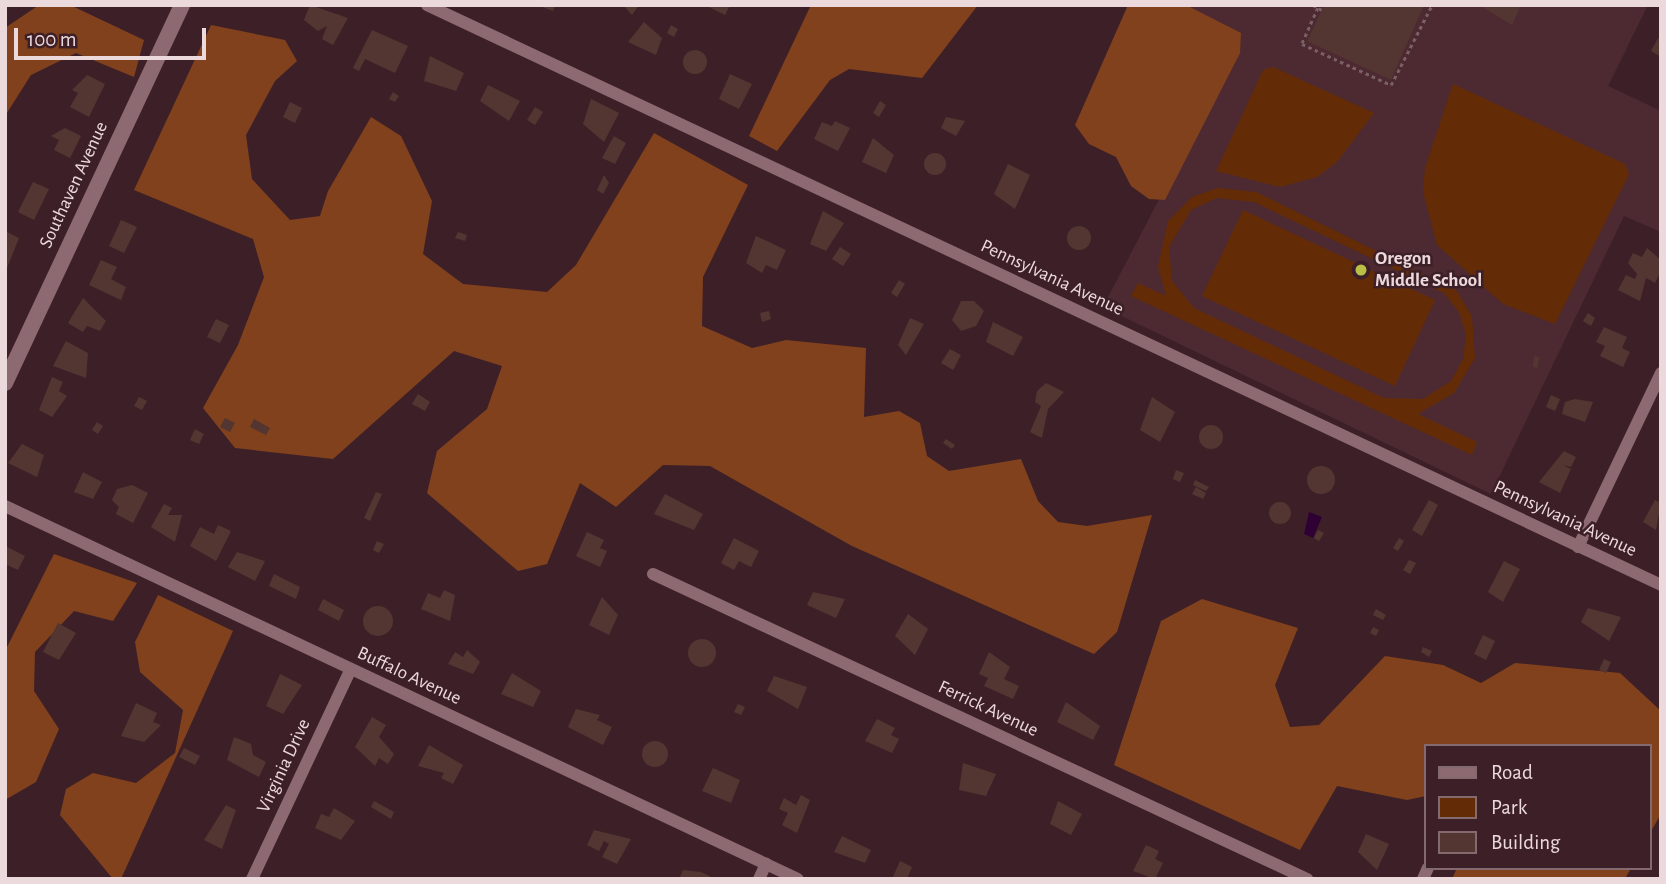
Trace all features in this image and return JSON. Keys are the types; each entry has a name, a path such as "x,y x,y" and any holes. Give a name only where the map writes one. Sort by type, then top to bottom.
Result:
{"street":[{"name":"Southaven Avenue","path":"5,383 181,5"},
{"name":"Pennsylvania Avenue","path":"427,5 1661,585"},
{"path":"1578,547 1661,373"},
{"name":"Buffalo Avenue","path":"5,506 798,879"},
{"name":"Ferrick Avenue","path":"653,574 1307,879"},
{"name":"Virginia Drive","path":"252,879 351,669"},
{"path":"759,879 766,864"}],"path":[{"path":"1313,5 1320,9 1302,44 1391,85 1432,5"}],"shaded area":[{"path":"39,5 70,5 144,40 134,77 76,53 31,75 5,116 5,28"},
{"path":"811,5 978,5 922,78 849,69 830,80 777,151 749,136"},
{"path":"1128,5 1186,5 1241,33 1240,53 1165,200 1149,199 1131,186 1116,157 1089,144 1075,125"},
{"name":"Oregon Middle School","path":"1167,5 1648,5 1608,86 1661,111 1661,232 1624,216 1491,494 1103,307 1241,42"},
{"path":"211,25 285,40 297,61 275,81 246,135 252,179 290,220 320,216 328,191 371,117 401,136 432,201 423,254 463,284 547,292 576,265 654,133 748,185 703,277 702,326 752,348 786,340 866,348 864,417 899,411 920,423 927,456 949,471 1021,459 1038,501 1058,522 1087,526 1152,515 1117,632 1094,654 852,546 710,466 663,465 616,507 580,483 547,564 518,571 427,493 437,451 487,409 502,366 454,351 333,459 235,448 203,408 238,345 264,277 253,239 134,190"},
{"path":"1309,512 1322,517 1313,538 1304,534"},
{"path":"54,554 137,583 113,621 74,611 35,652 34,691 59,729 36,782 5,800 5,651"},
{"path":"158,595 233,631 121,879 113,879 60,815 66,789 93,773 136,783 175,753 183,710 140,672 135,642"},
{"path":"1202,599 1298,628 1275,685 1290,727 1319,725 1385,656 1443,665 1481,683 1515,663 1620,673 1661,711 1661,814 1652,830 1652,744 1424,744 1424,796 1407,800 1337,786 1300,850 1114,765 1161,621"},
{"path":"1456,870 1630,870 1625,879 1452,879"}],"green space":[{"path":"1273,67 1374,113 1337,162 1317,177 1280,187 1216,171 1263,70"},
{"path":"1453,84 1625,164 1629,174 1555,324 1503,304 1437,245 1423,192 1425,168"},
{"path":"1218,188 1256,192 1456,290 1472,316 1475,358 1454,393 1418,414 1477,442 1472,455 1131,296 1138,283 1166,296 1158,266 1168,221 1192,197","holes":["1217,198 1254,202 1444,293 1459,312 1466,335 1463,359 1451,381 1423,399 1384,398 1194,308 1172,281 1169,247 1191,210"]},
{"path":"1243,210 1435,300 1395,386 1202,296"}],"building":[{"path":"310,5 348,18 333,45 322,39 327,26 318,31 304,20"},
{"path":"537,5 555,5 553,11"},
{"path":"623,5 639,5 632,15"},
{"path":"705,5 730,5 725,15"},
{"path":"1424,5 1391,80 1307,41 1324,6"},
{"path":"1479,5 1521,5 1512,25"},
{"path":"644,22 662,38 656,55 628,42"},
{"path":"671,25 678,29 674,37 667,33"},
{"path":"372,30 408,46 395,73 365,59 359,71 353,68"},
{"path":"1658,38 1661,40 1661,57 1651,51"},
{"path":"695,50 704,53 707,62 704,71 695,74 686,71 683,62 686,53"},
{"path":"430,56 464,73 456,91 424,81"},
{"path":"730,74 752,84 739,109 719,99"},
{"path":"87,75 105,84 89,117 70,107 78,93 72,90"},
{"path":"488,85 520,101 509,121 480,101"},
{"path":"393,92 399,96 395,102 389,99"},
{"path":"591,99 619,113 604,142 583,124"},
{"path":"880,101 886,105 879,117 873,113"},
{"path":"290,102 302,108 295,123 283,117"},
{"path":"535,107 543,112 535,125 527,120"},
{"path":"946,117 965,121 956,136 941,128"},
{"path":"835,121 850,128 838,151 814,139 822,122 832,126"},
{"path":"65,128 81,136 70,158 54,150 59,140 51,136"},
{"path":"614,136 626,143 615,164 602,158"},
{"path":"873,138 894,155 886,173 862,162"},
{"path":"935,153 943,156 946,164 943,172 935,175 927,172 924,164 927,156"},
{"path":"1008,164 1030,175 1015,209 994,194"},
{"path":"604,175 609,183 603,194 597,190"},
{"path":"33,182 49,189 34,220 18,212"},
{"path":"823,211 844,223 826,251 810,244"},
{"path":"121,220 137,227 124,253 109,246"},
{"path":"1079,226 1088,229 1091,238 1088,247 1079,250 1070,247 1067,238 1070,229"},
{"path":"5,231 19,238 5,273"},
{"path":"458,232 467,235 465,241 455,238"},
{"path":"756,236 786,250 777,270 766,265 762,273 746,263"},
{"path":"840,247 851,254 843,266 832,259"},
{"path":"1647,248 1661,260 1661,271 1655,283 1646,278 1640,301 1618,290 1626,275 1635,279 1637,274 1628,263 1633,253 1642,257"},
{"path":"101,260 117,267 111,279 126,287 121,300 89,285"},
{"path":"899,280 905,284 897,297 891,293"},
{"path":"83,298 106,321 100,331 87,326 83,332 68,323"},
{"path":"961,301 974,301 984,311 976,326 961,331 952,320"},
{"path":"769,311 771,319 762,322 760,313"},
{"path":"1588,313 1595,318 1591,326 1583,321"},
{"path":"910,318 924,324 906,355 898,345"},
{"path":"216,319 229,325 220,343 207,337"},
{"path":"993,322 1023,337 1013,356 986,342"},
{"path":"1604,327 1627,337 1622,348 1630,352 1623,367 1600,356 1605,346 1596,342"},
{"path":"66,341 88,353 86,378 53,366"},
{"path":"950,349 961,355 953,370 941,363"},
{"path":"1534,356 1539,357 1538,368 1533,367"},
{"path":"52,377 63,382 59,391 67,396 52,417 39,410"},
{"path":"1046,383 1064,392 1048,409 1042,438 1030,432 1041,406 1035,402 1037,391"},
{"path":"418,394 430,402 425,411 412,404"},
{"path":"1551,395 1560,399 1555,411 1546,407"},
{"path":"139,397 147,401 142,410 134,406"},
{"path":"1152,397 1175,412 1160,442 1140,430"},
{"path":"1575,399 1593,402 1585,422 1562,414 1565,402"},
{"path":"225,418 235,423 230,432 220,427"},
{"path":"254,419 270,428 266,435 250,427"},
{"path":"97,422 103,426 98,434 92,430"},
{"path":"1211,425 1220,428 1223,437 1220,446 1211,449 1202,446 1199,437 1202,428"},
{"path":"195,429 204,434 199,444 190,440"},
{"path":"946,439 955,445 952,449 943,443"},
{"path":"22,444 44,455 37,477 8,463"},
{"path":"1564,451 1576,457 1571,467 1563,465 1571,469 1560,493 1539,482"},
{"path":"1321,466 1331,470 1335,480 1331,490 1321,494 1311,490 1307,480 1311,470"},
{"path":"1176,470 1184,473 1180,482 1173,479"},
{"path":"83,472 102,482 93,499 74,492"},
{"path":"1195,480 1209,487 1206,491 1193,485"},
{"path":"132,485 148,493 133,523 116,514 119,507 112,500 117,489"},
{"path":"1196,487 1206,493 1203,499 1192,494"},
{"path":"376,492 382,494 370,521 364,518"},
{"path":"665,494 703,514 694,530 654,514"},
{"path":"1429,500 1438,505 1422,536 1412,530"},
{"path":"1655,500 1661,503 1656,530 1643,522"},
{"path":"1280,502 1288,505 1291,513 1288,521 1280,524 1272,521 1269,513 1272,505"},
{"path":"164,504 172,508 168,515 182,515 175,542 151,527"},
{"path":"218,525 231,531 216,561 190,546 200,527 214,534"},
{"path":"1318,530 1324,533 1319,541 1314,538"},
{"path":"587,532 604,540 600,548 607,551 600,567 576,556"},
{"path":"734,538 759,551 751,567 739,561 734,570 721,563"},
{"path":"1399,538 1404,541 1398,551 1393,548"},
{"path":"377,541 384,544 379,553 373,550"},
{"path":"5,546 25,556 18,570 5,564"},
{"path":"237,552 265,561 255,581 228,567"},
{"path":"1409,560 1416,563 1410,574 1403,570"},
{"path":"1504,561 1520,569 1503,602 1488,592"},
{"path":"274,574 300,587 296,599 269,586"},
{"path":"444,590 455,595 450,621 421,609 428,593 440,598"},
{"path":"813,592 845,599 836,618 807,605"},
{"path":"602,597 618,615 609,635 589,625"},
{"path":"323,599 344,610 339,621 318,610"},
{"path":"378,606 388,611 393,621 388,631 378,636 368,631 363,621 368,611"},
{"path":"1588,608 1621,617 1609,641 1581,622"},
{"path":"1376,609 1386,615 1383,620 1373,615"},
{"path":"908,614 928,629 915,655 895,636"},
{"path":"58,623 76,633 59,660 43,652"},
{"path":"1373,627 1379,630 1376,636 1370,633"},
{"path":"1483,635 1495,641 1486,660 1474,654"},
{"path":"702,639 712,643 716,653 712,663 702,667 692,663 688,653 692,643"},
{"path":"1423,647 1432,651 1429,657 1421,652"},
{"path":"467,650 480,662 473,674 448,664 455,652 463,657"},
{"path":"989,652 1010,667 1004,679 1019,686 1013,699 984,686 988,678 979,674"},
{"path":"1604,659 1611,662 1606,673 1599,670"},
{"path":"512,673 541,691 533,707 501,694"},
{"path":"280,674 302,685 283,714 266,706"},
{"path":"774,676 807,687 798,709 767,691"},
{"path":"1066,702 1100,726 1093,740 1057,722"},
{"path":"136,703 157,713 153,722 161,725 144,742 121,736"},
{"path":"738,704 745,707 741,715 734,712"},
{"path":"576,709 600,715 597,720 612,727 603,745 568,727"},
{"path":"372,717 386,725 379,737 394,754 388,764 379,758 375,766 355,747"},
{"path":"877,719 895,728 891,735 899,739 892,753 865,741"},
{"path":"234,737 251,744 253,755 266,762 259,777 227,760"},
{"path":"655,741 664,745 668,754 664,763 655,767 646,763 642,754 646,745"},
{"path":"429,745 463,765 453,784 441,778 444,773 418,766"},
{"path":"184,748 200,756 195,765 179,757"},
{"path":"963,763 996,774 986,796 959,790"},
{"path":"713,768 740,780 731,803 702,791"},
{"path":"801,795 810,800 797,833 782,825 788,813 779,809 784,798 796,805"},
{"path":"374,801 394,812 391,819 371,807"},
{"path":"1058,801 1082,814 1071,835 1050,824"},
{"path":"226,805 236,810 222,849 204,840"},
{"path":"334,808 355,821 341,840 315,828 321,814 329,817"},
{"path":"594,830 631,839 617,864 602,857 609,844 604,841 599,851 587,845"},
{"path":"1366,834 1389,844 1377,870 1358,852"},
{"path":"842,836 871,850 865,863 834,852"},
{"path":"1146,845 1159,851 1155,859 1163,863 1155,879 1133,871"},
{"path":"900,861 912,867 907,879 892,879"},
{"path":"683,870 701,872 715,879 679,879"}],"place":[{"name":"Oregon Middle School","path":"1361,270"}]}
